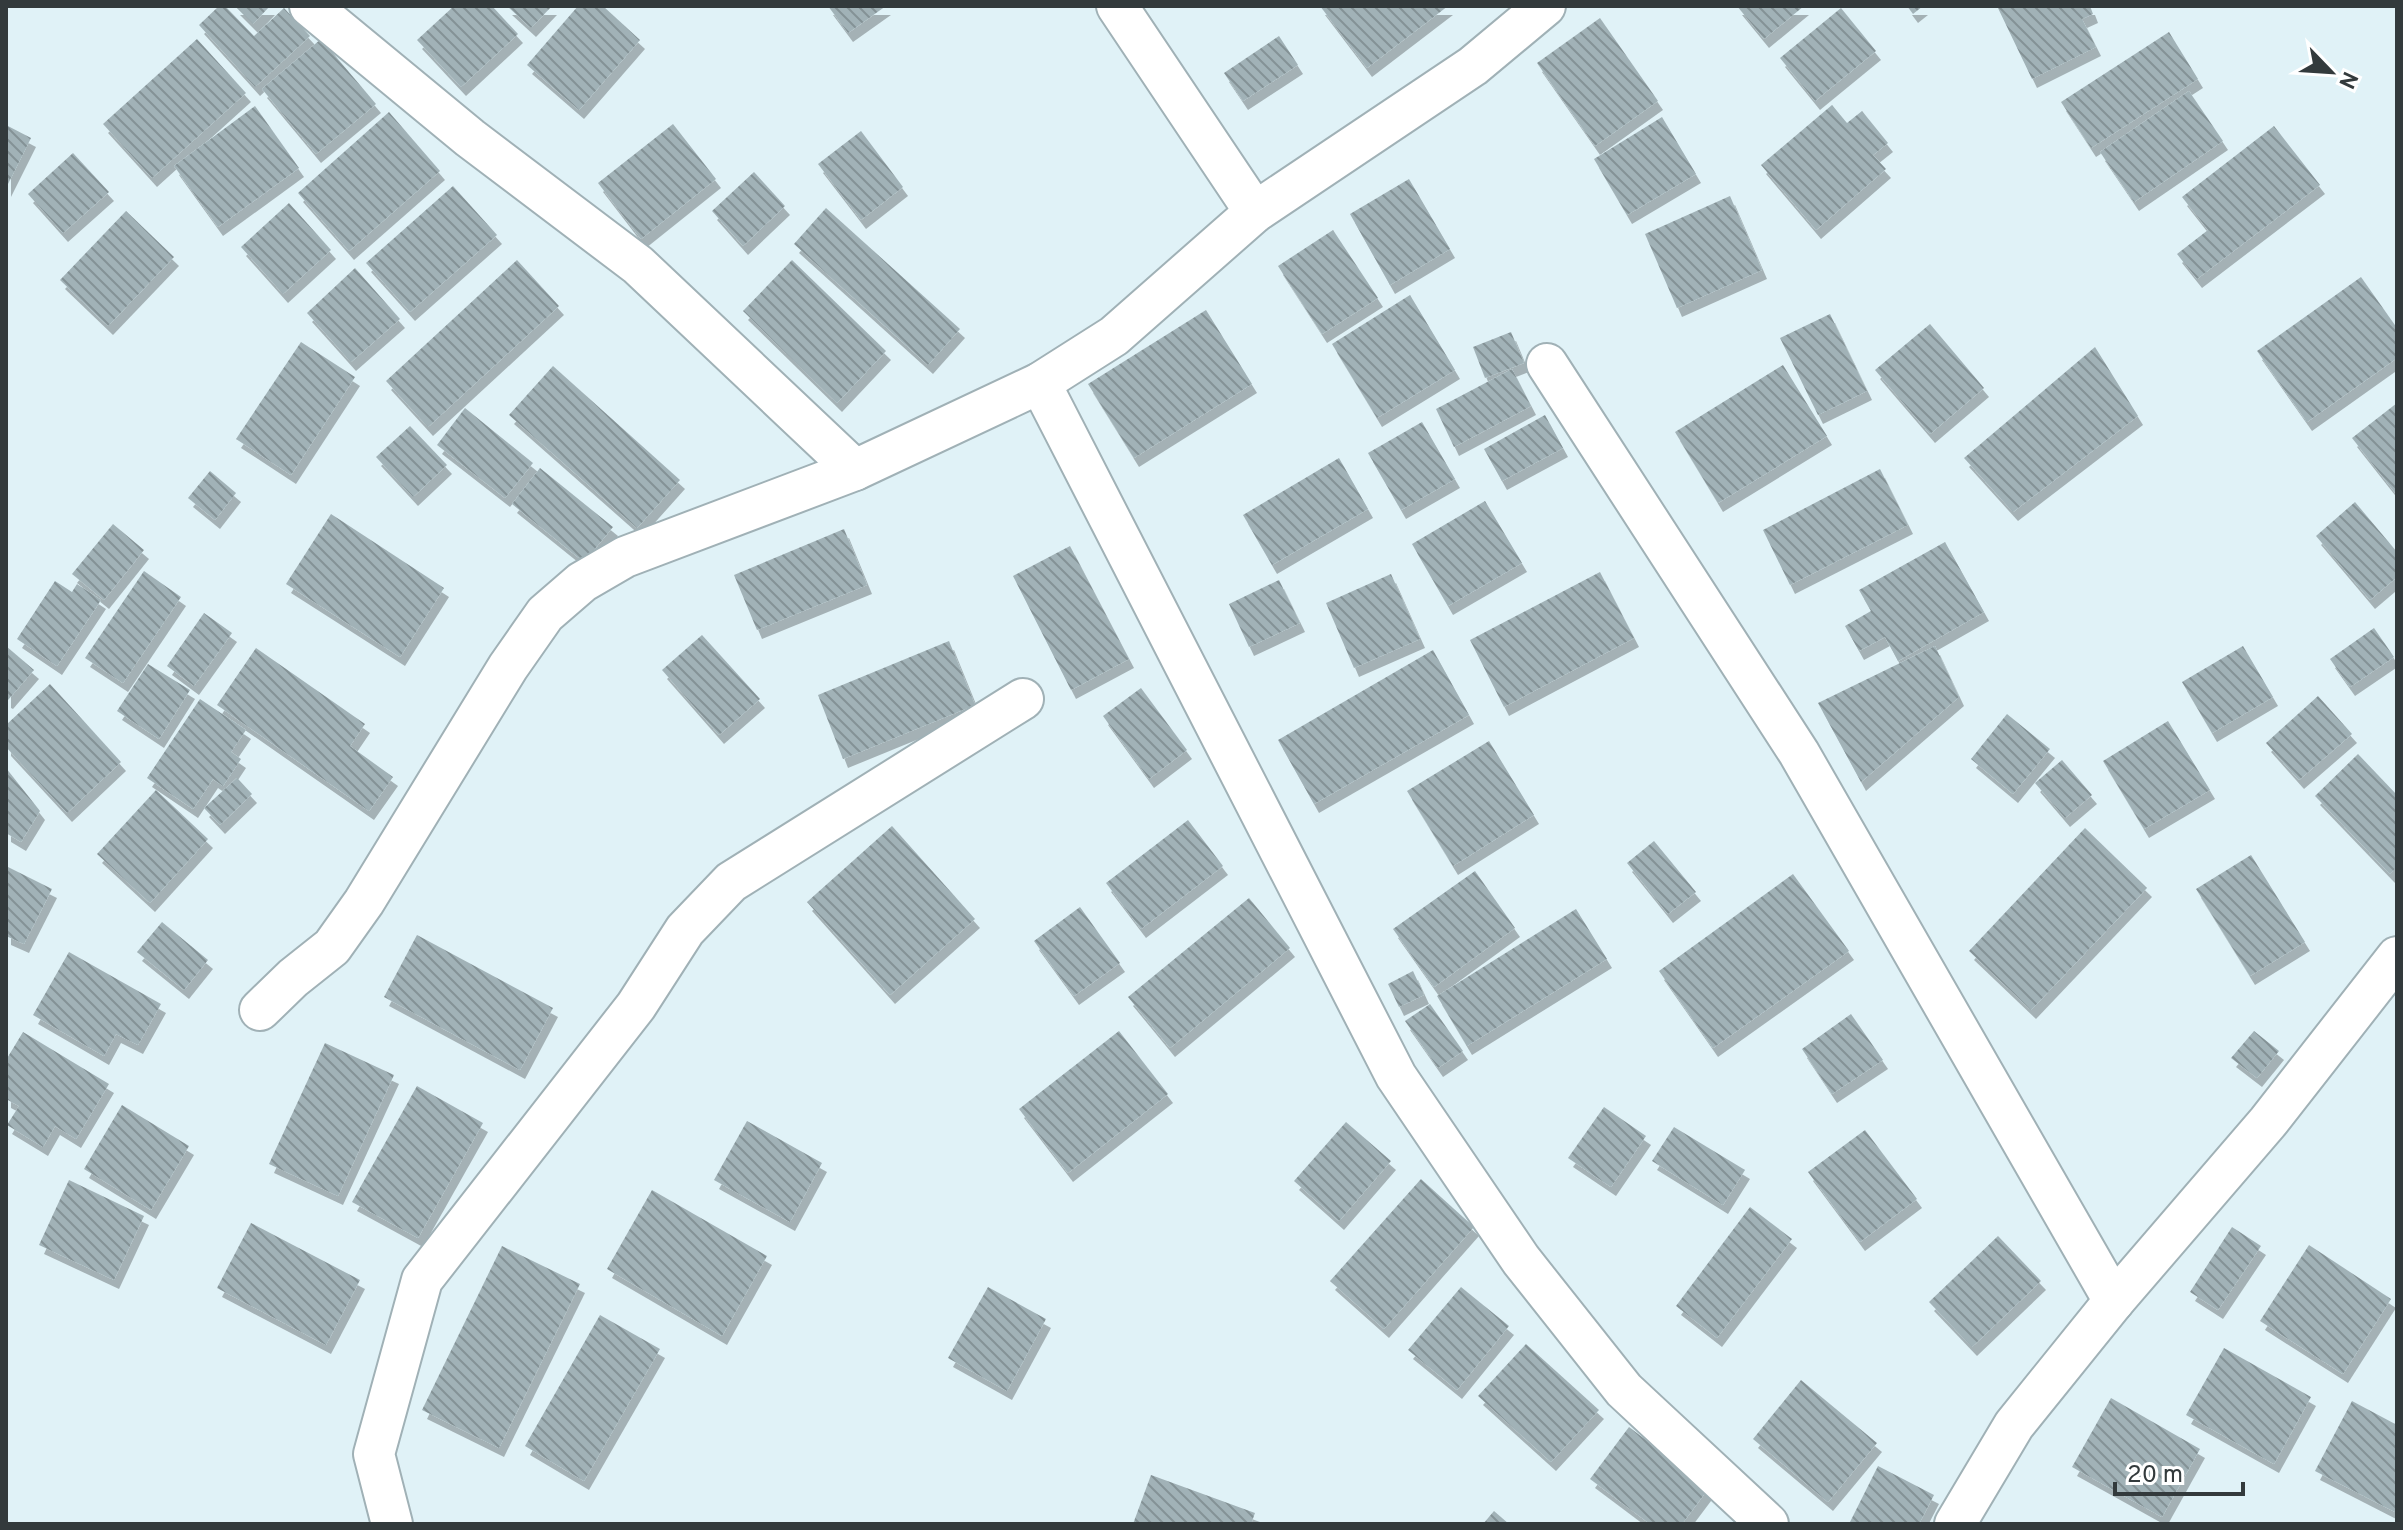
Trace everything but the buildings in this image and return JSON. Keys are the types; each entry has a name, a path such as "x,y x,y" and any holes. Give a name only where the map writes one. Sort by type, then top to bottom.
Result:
{"street":[{"path":"310,6 470,138 638,265 855,470"},
{"path":"1117,6 1255,212"},
{"path":"260,1010 332,947 364,902 500,680 545,614 582,582 625,557 855,470 1040,383 1114,336 1255,212 1473,66 1545,6"},
{"path":"1547,364 1799,753 2114,1301"},
{"path":"1040,383 1396,1076 1521,1260 1624,1390 1768,1524"},
{"path":"392,1524 374,1454 422,1280 636,1006 685,930 731,882 1023,699"},
{"path":"1955,1524 2014,1425 2114,1301 2268,1122 2397,957"}]}
